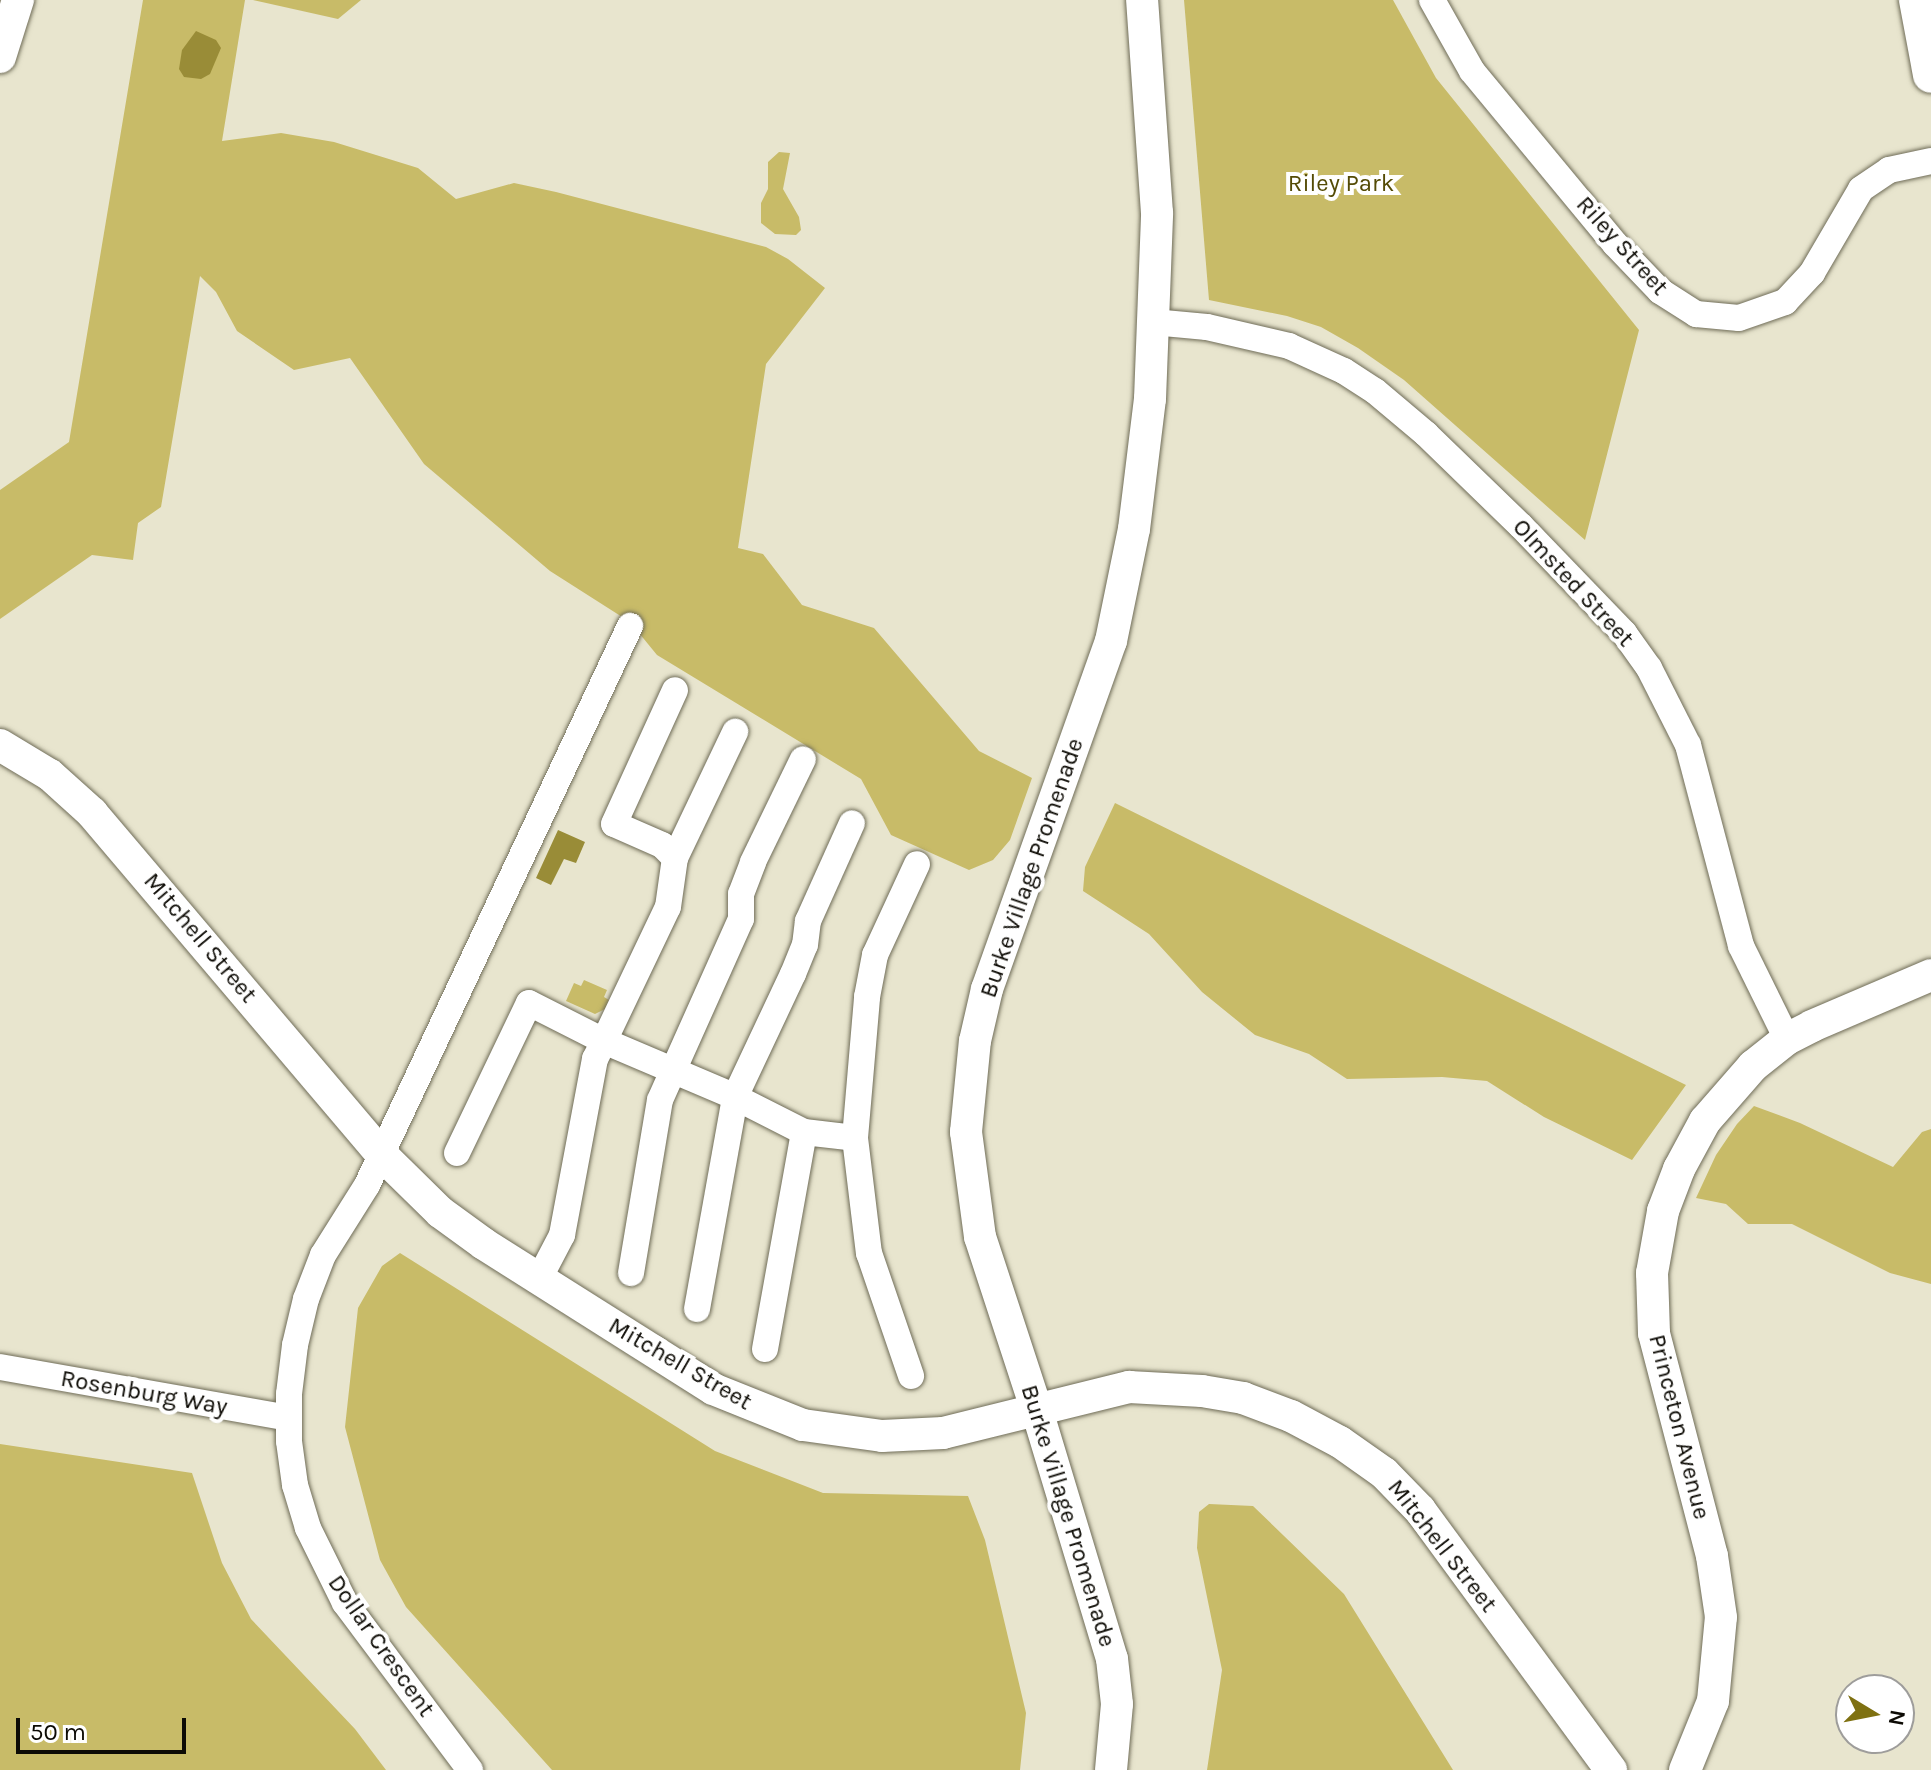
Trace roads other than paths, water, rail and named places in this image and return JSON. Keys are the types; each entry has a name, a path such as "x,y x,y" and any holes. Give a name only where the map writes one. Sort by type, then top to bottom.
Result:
{"main road":[{"path":"1917,0 1931,75"}],"street":[{"path":"0,57 18,0"},
{"name":"Burke Village Promenade","path":"1111,1770 1117,1704 1112,1659 980,1237 966,1132 975,1041 1003,939 1058,796 1111,641 1134,529 1150,399 1157,213 1142,0"},
{"name":"Riley Street","path":"1432,0 1472,71 1615,244 1660,291 1696,314 1739,318 1762,313 1785,302 1812,273 1861,189 1889,170 1931,161"},
{"name":"Olmsted Street","path":"1153,322 1207,327 1276,342 1344,371 1375,391 1426,434 1521,526 1624,633 1656,680 1688,745 1741,946 1787,1039"},
{"name":"Dollar Crescent","path":"470,1770 364,1630 331,1579 300,1505 288,1418 295,1345 306,1299 323,1255 367,1185 630,626"},
{"path":"675,690 614,824 662,845 675,858"},
{"path":"539,1279 562,1235 595,1059 668,907 675,858 735,732"},
{"name":"Mitchell Street","path":"0,745 50,775 108,829 381,1154 440,1212 539,1279 713,1389 803,1425 857,1434 929,1434 1129,1387 1202,1391 1255,1402 1340,1442 1384,1473 1420,1510 1611,1770"},
{"path":"631,1273 660,1100 671,1069 741,919 741,894 753,862 803,759"},
{"path":"697,1309 735,1097 793,974 813,907 852,823"},
{"path":"911,1376 869,1253 855,1138 867,997 875,955 917,864"},
{"name":"Princeton Avenue","path":"1685,1770 1713,1701 1721,1617 1712,1556 1656,1349 1651,1289 1655,1246 1670,1189 1705,1121 1743,1076 1787,1039 1860,1003 1931,975"},
{"path":"457,1153 529,1003 604,1041 735,1097 804,1132 855,1138"},
{"path":"765,1349 804,1132"},
{"name":"Rosenburg Way","path":"0,1367 288,1418"}],"park label":[{"name":"Riley Park","path":"1341,184"}]}
